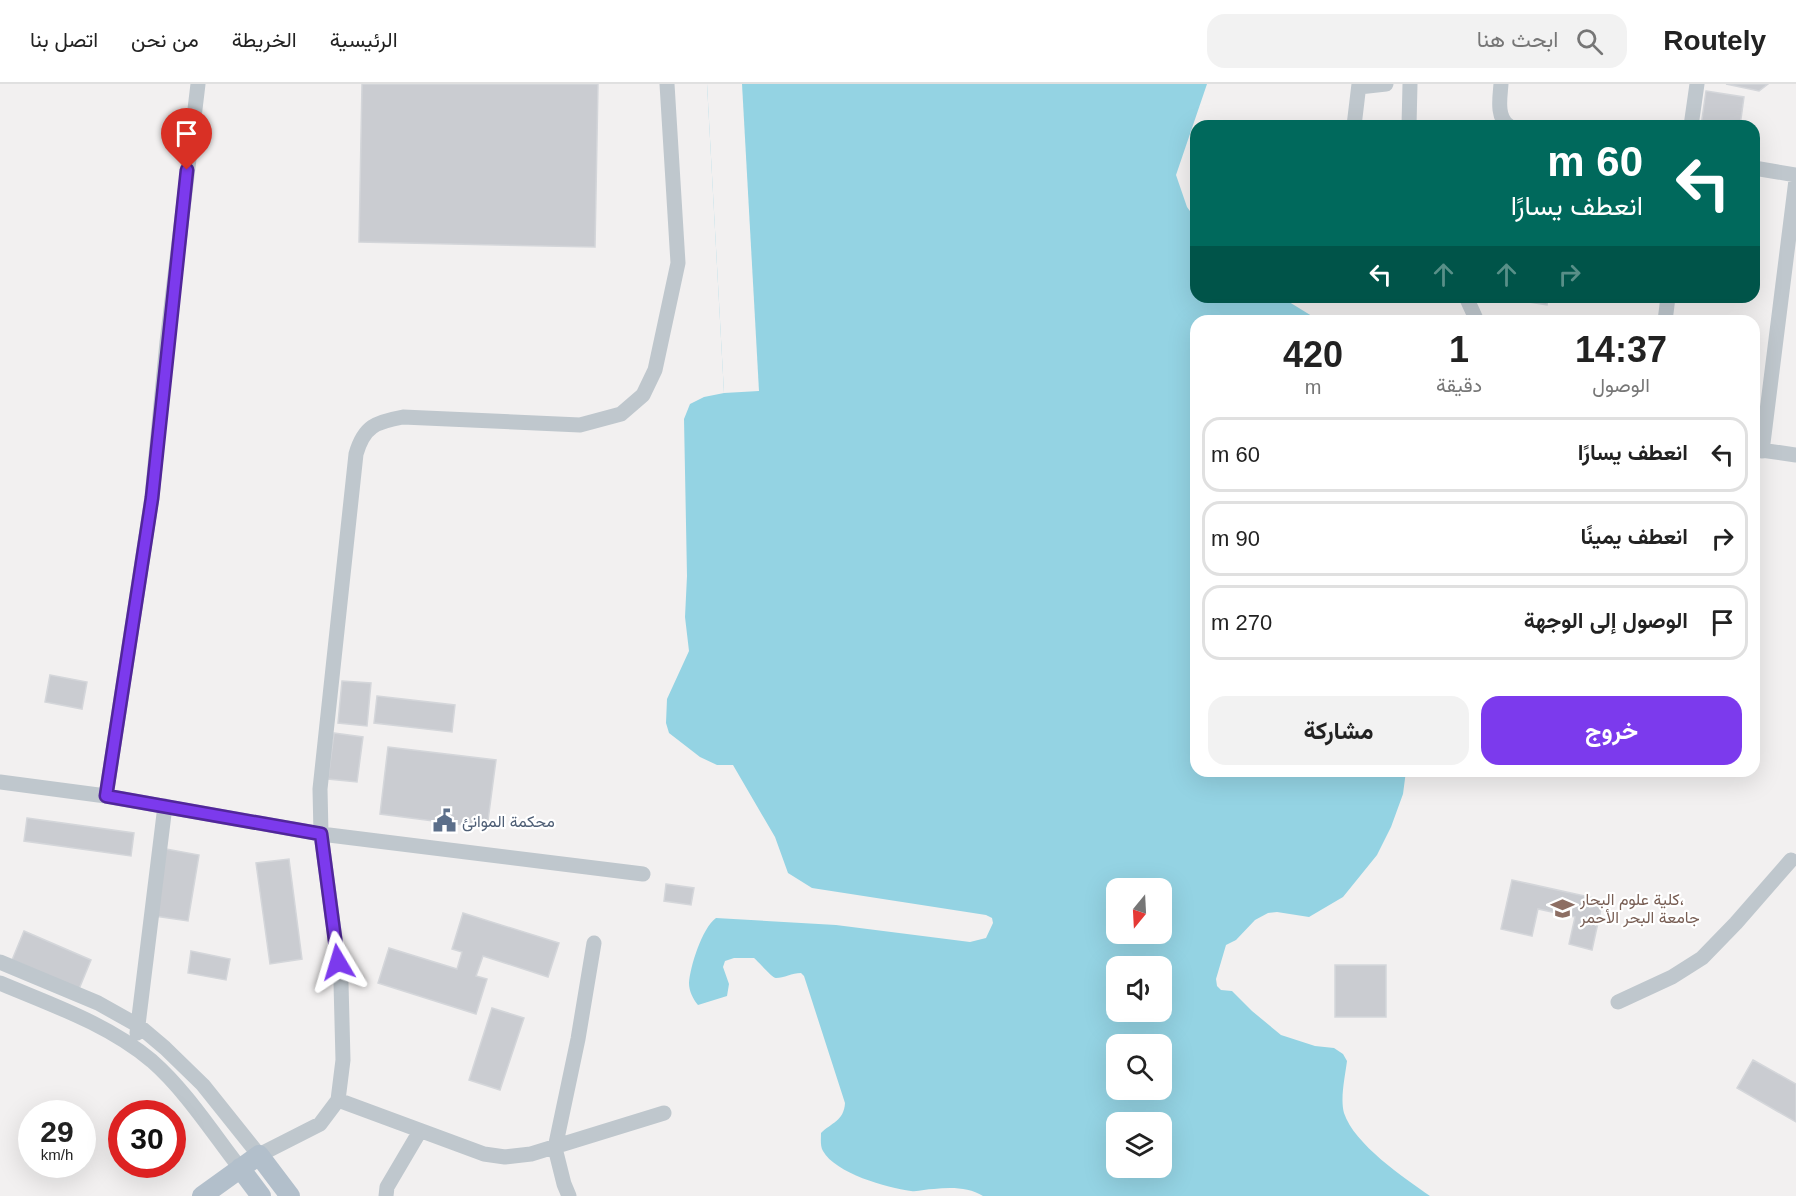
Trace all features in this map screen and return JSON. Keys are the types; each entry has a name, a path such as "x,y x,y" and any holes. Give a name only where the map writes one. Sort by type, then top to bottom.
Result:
{"main road":[{"path":"202,1196 259,1155 290,1196"},
{"path":"240,1168 261,1196"}],"street":[{"path":"106,796 152,498 168,331 198,84"},
{"path":"0,962 98,1003 139,1026 203,1085 259,1155 320,1125 338,1100 343,1060 340,984 321,834 320,789 355,465 360,440 367,430 377,423 403,417 580,425 621,414 643,395 655,370 678,263 667,84"},
{"path":"1355,120 1359,86 1386,84"},
{"path":"1409,120 1410,84"},
{"path":"1501,84 1500,111 1503,120"},
{"path":"1692,120 1697,84"},
{"path":"1760,169 1796,175"},
{"path":"1760,436 1796,180"},
{"path":"1760,450 1796,454"},
{"path":"0,782 106,796 321,834 643,874"},
{"path":"134,1048 139,1026 165,806"},
{"path":"1618,1002 1672,977 1702,958 1794,859"},
{"path":"569,1196 555,1148 578,1039 594,942"},
{"path":"0,983 93,1023 153,1062 183,1094 240,1168"},
{"path":"338,1100 484,1154 505,1157 555,1148 664,1113"},
{"path":"386,1196 387,1187 420,1131"}],"water":[{"path":"707,84 1207,84 1195,120 1190,120 1190,134 1176,175 1190,211 1190,303 1291,303 1310,315 1190,315 1190,777 1405,777 1403,794 1391,827 1377,855 1343,897 1309,917 1277,912 1268,913 1255,920 1236,940 1226,945 1216,979 1217,986 1221,990 1232,991 1281,1035 1315,1046 1334,1048 1343,1054 1347,1061 1342,1101 1344,1113 1350,1125 1358,1137 1381,1159 1430,1196 983,1196 959,1188 914,1191 889,1187 850,1173 829,1159 822,1149 821,1133 840,1118 845,1103 804,976 798,973 776,978 754,958 734,958 725,961 723,967 729,984 727,996 698,1005 693,998 689,983 694,958 706,930 716,918 836,925 970,942 986,938 993,923 992,918 986,915 812,888 788,873 775,837 733,765 717,765 700,757 669,733 666,723 667,699 689,651 685,617 687,576 684,419 690,404 704,397 724,393"}],"pier":[{"path":"707,84 742,84 759,391 724,393"}],"building":[{"path":"362,84 598,84 595,247 359,242"},
{"path":"1726,84 1768,84 1759,91"},
{"path":"1706,91 1744,97 1741,120 1702,120"},
{"path":"50,675 87,682 82,709 45,702"},
{"path":"342,681 371,683 367,726 338,723"},
{"path":"377,696 455,705 452,732 374,723"},
{"path":"334,733 363,737 357,782 328,779"},
{"path":"388,747 496,760 487,828 380,814"},
{"path":"27,818 134,833 131,856 24,841"},
{"path":"166,849 199,855 188,921 155,916"},
{"path":"289,859 302,959 270,964 256,863"},
{"path":"1512,880 1603,900 1592,950 1569,944 1575,917 1538,909 1532,936 1501,929"},
{"path":"666,884 694,888 691,905 664,901"},
{"path":"463,913 559,943 548,977 483,956 476,976 487,979 476,1014 378,983 389,948 457,969 462,952 452,949"},
{"path":"24,931 91,960 79,989 12,960"},
{"path":"191,951 230,959 226,980 188,973"},
{"path":"1335,965 1386,965 1386,1017 1335,1017"},
{"path":"492,1008 524,1018 500,1090 469,1080"},
{"path":"1753,1060 1796,1084 1796,1122 1737,1088"}],"place":[{"name":"محكمة الموانئ","path":"444,821"},
{"name":"كلية علوم البحار، جامعة البحر الأحمر","path":"1562,908"}],"route":[{"path":"187,170 152,498 106,796 321,834 338,962"}]}
